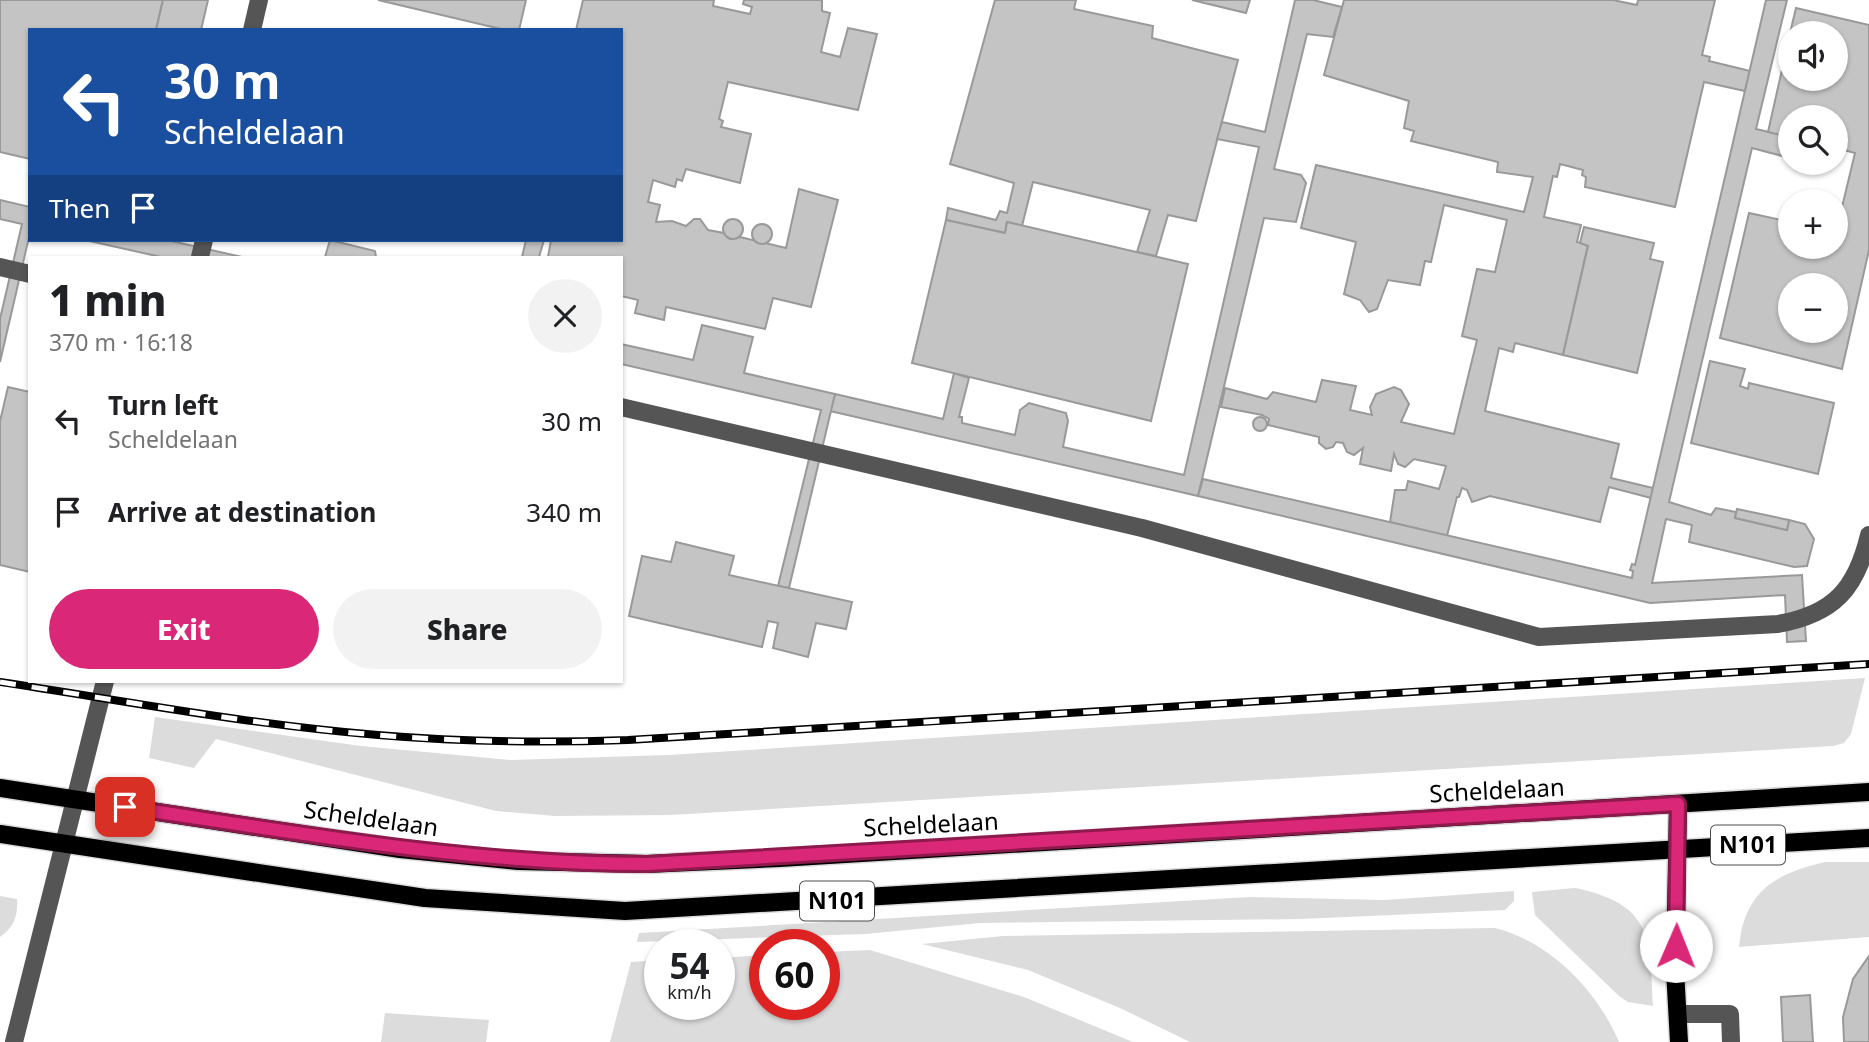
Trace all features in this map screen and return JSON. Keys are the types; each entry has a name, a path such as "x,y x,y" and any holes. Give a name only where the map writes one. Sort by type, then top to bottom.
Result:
{"main road":[{"name":"Scheldelaan","path":"0,788 400,849 517,861 601,864 780,858 1869,792"},
{"path":"1678,804 1675,970 1679,1042"},
{"name":"N101","path":"0,834 438,899 625,911 1869,838"}],"street":[{"path":"252,28 259,0"},
{"path":"0,267 28,274"},
{"path":"623,407 1142,528 1539,637 1778,624 1807,619 1829,607 1847,590 1863,561 1869,535"},
{"path":"14,1042 104,683"},
{"path":"1678,1014 1730,1014 1731,1042"}],"shaded area":[{"path":"1865,678 1851,734 1844,743 1833,746 670,815 555,816 496,811 216,739 194,768 149,758 155,717 361,746 511,760 669,755"},
{"path":"1826,862 1869,862 1869,937 1739,947 1748,912 1766,888 1792,872"},
{"path":"1575,888 1601,895 1633,914 1648,943 1653,1006 1628,1002 1619,996 1535,915 1532,892"},
{"path":"1514,891 1514,901 1505,910 1301,919 980,923 840,935 840,929 749,929 749,938 735,939 735,929 707,929 1250,897 1385,900"},
{"path":"0,896 17,899 17,905 12,925 0,937"},
{"path":"1495,928 1534,944 1569,971 1598,1004 1619,1042 1190,1042 1120,1008 1028,970 922,944 1003,936"},
{"path":"639,933 644,933 644,942 637,942"},
{"path":"870,950 1024,997 1133,1042 610,1042 631,962 644,961 644,1020 735,1020 735,957 749,956 749,1020 840,1020 840,951"},
{"path":"385,1013 489,1020 486,1042 381,1042"}],"building":[{"path":"0,0 163,0 156,28 28,28 28,159 0,152"},
{"path":"163,0 208,0 201,28 156,28"},
{"path":"378,0 526,0 519,28 497,28"},
{"path":"583,0 714,0 713,6 750,14 752,7 743,4 744,0 822,0 822,11 830,13 821,52 840,57 848,28 877,34 858,110 728,82 719,119 723,121 721,127 751,134 740,183 686,169 682,181 677,179 675,187 653,180 648,202 660,205 656,222 672,221 686,226 694,219 700,219 708,230 724,233 730,239 740,237 786,248 799,189 838,200 811,307 773,298 765,329 666,307 664,320 635,313 638,300 623,296 623,256 548,256 551,242 623,242 623,28 576,28"},
{"path":"995,0 1076,0 1074,9 1153,26 1152,38 1238,60 1196,221 1168,215 1156,256 1137,252 1150,210 1033,182 1022,226 1007,222 1005,233 946,220 948,208 996,220 1000,211 1007,213 1014,183 950,164"},
{"path":"1192,0 1250,0 1246,13"},
{"path":"1295,0 1313,0 1342,7 1333,37 1307,34 1274,169 1301,175 1306,183 1296,222 1264,218 1198,496 830,411 835,394 943,419 954,373 969,378 959,417 962,417 962,423 1015,435 1020,410 1029,403 1066,413 1068,421 1063,447 1184,475 1259,147 1217,139 1222,122 1265,132"},
{"path":"1344,0 1613,0 1637,5 1638,0 1715,0 1702,55 1710,57 1709,61 1750,71 1745,91 1704,82 1675,207 1585,187 1586,177 1582,175 1583,170 1560,164 1557,177 1553,176 1544,217 1581,225 1577,242 1588,245 1563,355 1515,343 1513,352 1499,348 1485,411 1619,444 1611,478 1653,488 1651,498 1609,487 1600,522 1490,496 1472,502 1467,490 1462,488 1447,536 1390,522 1395,490 1406,490 1408,481 1439,489 1446,466 1414,459 1405,467 1398,464 1394,454 1391,471 1360,464 1363,448 1354,455 1347,452 1343,443 1336,442 1333,447 1326,449 1319,443 1319,437 1268,425 1269,419 1262,415 1221,407 1225,388 1267,399 1273,392 1316,402 1322,380 1356,386 1350,410 1372,415 1370,407 1376,394 1394,387 1401,390 1409,404 1401,422 1454,434 1477,340 1462,336 1477,269 1495,272 1507,220 1444,205 1431,262 1425,261 1420,285 1388,280 1377,309 1369,312 1360,300 1344,294 1356,242 1301,228 1316,165 1524,212 1533,177 1497,172 1498,162 1411,141 1414,131 1404,128 1409,101 1324,75"},
{"path":"1766,0 1787,0 1782,21 1778,21 1778,37 1756,129 1778,134 1778,155 1752,148 1669,502 1711,515 1716,508 1736,512 1735,518 1787,530 1789,520 1805,524 1814,539 1807,566 1794,567 1689,542 1692,525 1666,519 1652,583 1802,575 1806,641 1787,642 1785,595 1650,603 1198,496 1203,479 1632,578 1633,571 1630,570 1632,564 1635,565"},
{"path":"1796,8 1869,25 1869,250 1848,343 1848,273 1778,273 1778,343 1848,343 1842,369 1720,338 1749,213 1778,219 1778,259 1848,259 1846,189 1855,153 1848,151 1848,105 1778,105 1778,134 1768,132 1778,87 1778,91 1848,91 1848,21 1793,21"},
{"path":"0,200 28,207 28,242 0,362 0,319 22,224 0,219"},
{"path":"733,219 740,222 743,229 740,236 733,239 726,236 723,229 726,222"},
{"path":"946,220 1005,233 1007,222 1188,264 1151,421 912,363"},
{"path":"762,224 769,227 772,234 769,241 762,244 755,241 752,234 755,227"},
{"path":"1584,227 1654,243 1650,259 1663,262 1637,373 1563,355 1588,246 1580,243"},
{"path":"94,242 176,242 238,256 157,256"},
{"path":"329,242 338,242 375,251 376,256 325,256"},
{"path":"526,242 543,242 539,256 522,256"},
{"path":"702,325 753,337 744,373 835,394 789,588 778,586 821,410 623,364 623,344 693,360"},
{"path":"1710,361 1745,369 1740,386 1748,389 1749,383 1834,403 1818,474 1691,443"},
{"path":"8,387 28,392 28,572 0,565 0,421"},
{"path":"1257,417 1263,417 1267,424 1263,431 1257,431 1253,427 1253,421"},
{"path":"1737,509 1789,520 1787,530 1735,518"},
{"path":"676,542 734,556 729,575 852,602 846,629 816,623 808,657 773,648 778,623 768,621 762,647 629,616 642,556 671,562"},
{"path":"1869,956 1869,1042 1844,1042 1843,1017 1853,979"},
{"path":"1810,995 1813,1042 1783,1042 1781,997"}],"railway":[{"path":"0,682 331,731 441,739 566,741 628,740 1869,664"}],"route":[{"path":"125,807 460,856 552,863 647,864 808,857 1678,804 1676,946"}]}
